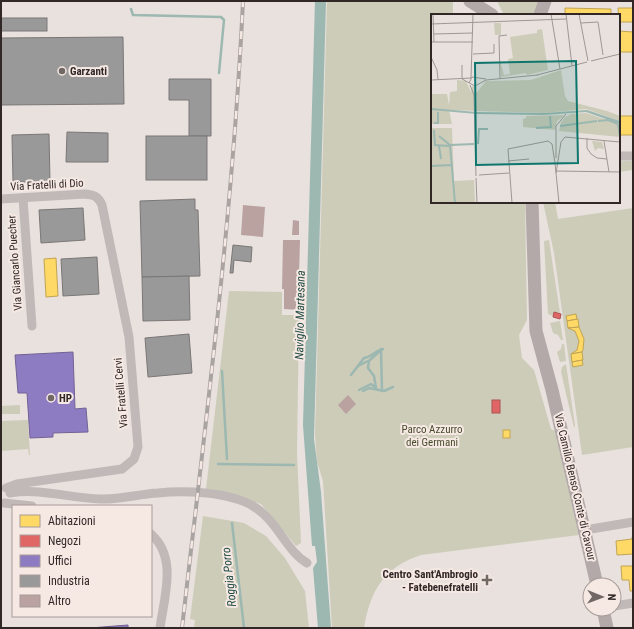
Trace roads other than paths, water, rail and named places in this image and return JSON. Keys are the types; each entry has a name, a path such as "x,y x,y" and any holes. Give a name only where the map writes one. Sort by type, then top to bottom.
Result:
{"street":[{"path":"470,1 491,14"},
{"path":"488,1 493,14"},
{"path":"540,14 545,1"},
{"path":"620,156 633,156"},
{"name":"Via Fratelli di Dio","path":"1,199 84,194 95,196"},
{"name":"Via Fratelli Cervi","path":"5,495 17,484 118,470 127,467 136,454 137,444 129,336 102,205 95,196"},
{"name":"Via Giancarlo Puecher","path":"23,198 32,326"},
{"name":"Via Camillo Benso Conte di Cavour","path":"532,203 536,331 552,390 595,577"},
{"path":"5,495 25,491 111,499 177,491 239,500 261,512 282,533 299,559 307,563"},
{"path":"5,495 30,505"},
{"path":"585,530 633,522"},
{"path":"152,535 162,547 168,566 160,628"},
{"path":"622,605 633,603"},
{"path":"605,617 607,628"}],"water":[{"path":"315,1 326,1 314,439 321,492 331,628 318,628 313,568 317,562 315,546 312,546 303,425"}],"waterway":[{"name":"Roggia Porro","path":"131,9 133,15 221,17 224,20 219,73"},
{"path":"381,349 382,391"},
{"path":"351,375 364,358 383,349"},
{"path":"358,366 370,360 381,350"},
{"path":"369,361 368,368 374,376 376,388"},
{"name":"Roggia Porro","path":"222,371 227,459"},
{"path":"359,390 371,384 376,388"},
{"path":"363,391 369,388 384,391 393,387"},
{"path":"218,464 294,465"},
{"name":"Roggia Porro","path":"232,523 244,628"}],"railway":[{"path":"182,628 226,237 233,158 243,1"}],"place":[{"name":"Garzanti","path":"62,71"},
{"name":"HP","path":"51,398"},
{"name":"Centro Sant'Ambrogio - Fatebenefratelli","path":"487,580"}],"water label":[{"name":"Naviglio Martesana","path":"300,315"}],"park label":[{"name":"Parco Azzurro dei Germani","path":"432,435"}]}
